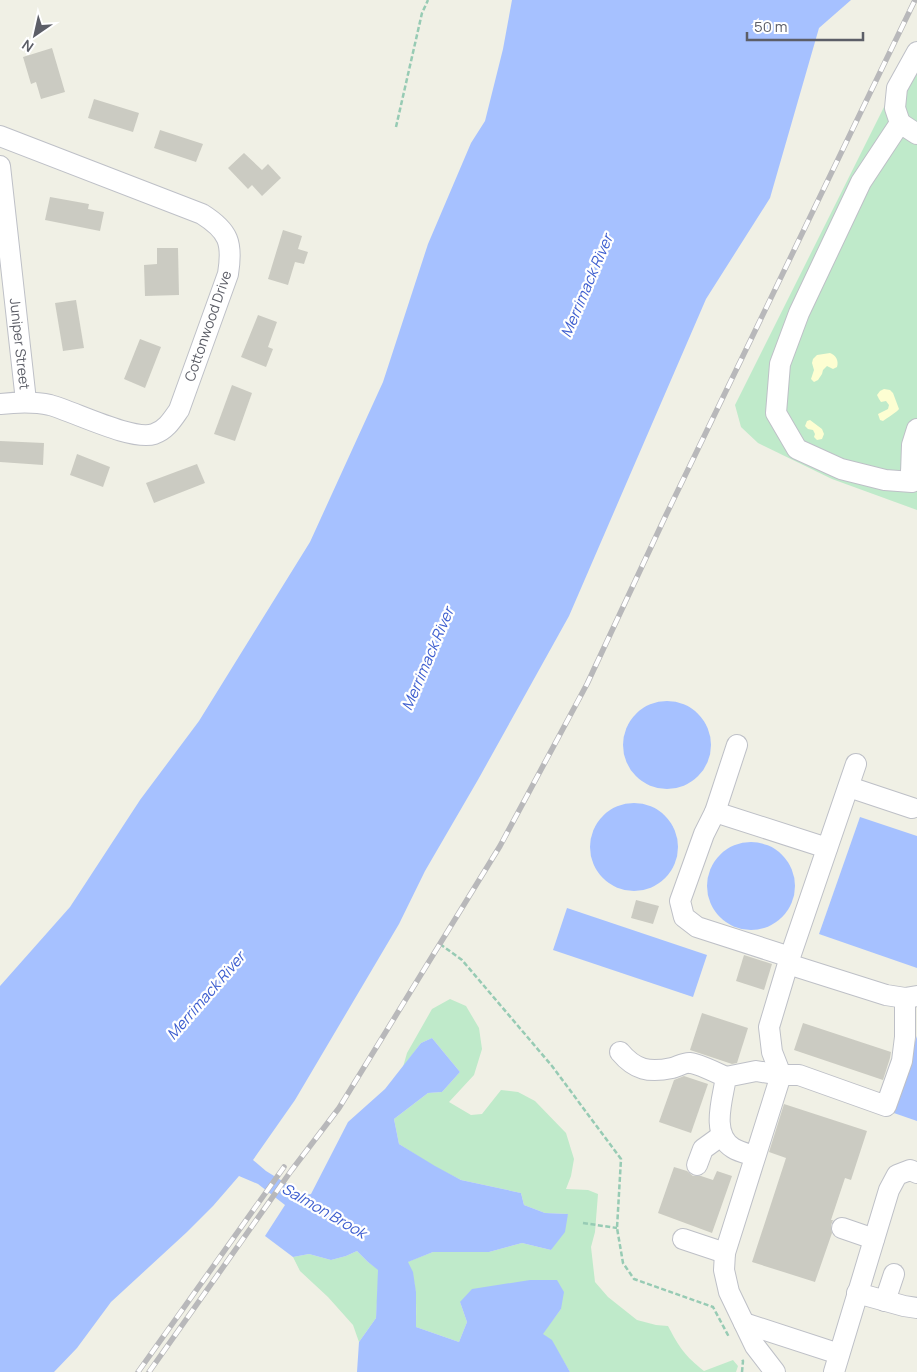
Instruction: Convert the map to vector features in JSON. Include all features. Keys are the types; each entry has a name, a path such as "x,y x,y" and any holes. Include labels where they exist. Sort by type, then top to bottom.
{"street":[{"path":"917,52 897,88 895,108 900,123 917,134"},
{"path":"900,123 861,182 799,313 780,364 776,413 796,449 841,469 885,480 912,482 914,474 912,445 917,430"},
{"name":"Cottonwood Drive","path":"0,136 202,214 217,224 227,238 231,256 228,274 179,410 169,425 154,434 136,434 119,430 50,405 26,401 0,404"},
{"name":"Juniper Street","path":"0,166 26,401"},
{"path":"620,1052 628,1061 640,1068 652,1070 690,1063 726,1077 756,1072 799,1075 886,1106 902,1062 911,997 886,995 697,928 684,917 680,901 704,834 715,812 737,745"},
{"path":"776,1372 755,1346 728,1292 724,1270 725,1253 781,1075 772,1052 770,1027 789,960 856,764"},
{"path":"848,787 912,808"},
{"path":"715,812 828,848"},
{"path":"726,1077 719,1117 721,1136 732,1148 755,1156"},
{"path":"698,1165 703,1149 721,1136"},
{"path":"744,1323 837,1363 890,1190 897,1175 910,1170 917,1172"},
{"path":"842,1228 874,1239"},
{"path":"683,1239 725,1253"},
{"path":"885,1301 894,1274"},
{"path":"857,1293 917,1308"}],"path":[{"path":"396,127 422,13 428,0"},
{"path":"440,944 462,960 552,1066 621,1158 617,1228 622,1263 634,1279 713,1308 730,1338"},
{"path":"584,1223 617,1228"},
{"path":"739,1353 743,1360 742,1372"}],"shaded area":[{"path":"917,41 917,510 832,479 758,443 741,427 735,405"},
{"path":"450,999 466,1006 479,1028 482,1049 474,1075 449,1102 471,1115 482,1114 501,1090 518,1092 535,1101 566,1133 574,1159 566,1189 588,1190 598,1194 595,1232 591,1247 595,1282 608,1297 637,1320 668,1326 683,1351 704,1371 733,1360 738,1366 736,1372 570,1372 561,1357 542,1334 561,1309 460,1302 467,1322 459,1342 416,1327 415,1286 407,1262 433,1252 489,1252 522,1243 551,1250 568,1214 545,1213 524,1205 521,1193 461,1180 435,1167 399,1144 394,1119 428,1093 442,1092 460,1072 432,1038 421,1043 403,1067 407,1053 432,1009"},
{"path":"357,1251 379,1270 376,1318 359,1342 353,1325 328,1297 300,1271 293,1257 309,1254 331,1260"}],"sand":[{"path":"830,353 836,358 837,367 833,369 827,366 818,380 814,382 811,379 814,370 813,359 817,355"},
{"path":"884,389 890,390 893,393 899,409 883,421 880,420 878,414 888,409 889,405 886,401 881,402 877,395"},
{"path":"810,420 822,429 824,434 822,439 817,440 814,437 813,430 805,426 807,421"}],"water":[{"path":"512,0 851,0 819,28 770,198 706,299 569,616 425,871 399,924 295,1100 253,1160 266,1171 305,1195 311,1194 348,1122 385,1089 421,1043 432,1038 460,1072 442,1092 428,1093 394,1119 399,1144 461,1180 521,1193 524,1205 545,1213 568,1214 565,1232 551,1250 522,1243 489,1252 433,1252 408,1262 413,1272 416,1292 416,1327 459,1342 467,1322 460,1302 472,1289 530,1280 557,1280 564,1292 561,1309 543,1334 552,1340 570,1372 357,1372 359,1342 376,1318 378,1270 357,1251 331,1260 309,1254 293,1257 265,1236 285,1205 258,1184 239,1176 187,1232 111,1302 77,1348 54,1372 0,1372 0,986 70,907 140,800 199,721 310,542 383,382 428,244 471,143 485,121 503,49"},
{"path":"667,701 684,704 698,714 708,728 711,745 708,762 698,776 684,786 667,789 650,786 636,776 626,762 623,745 626,728 636,714 650,704"},
{"path":"634,803 651,806 665,816 675,830 678,847 675,864 665,878 651,888 634,891 617,888 603,878 593,864 590,847 593,830 603,816 617,806"},
{"path":"860,817 917,836 917,968 819,934"},
{"path":"751,842 768,845 782,855 792,869 795,886 792,903 782,917 768,927 751,930 734,927 720,917 710,903 707,886 710,869 720,855 734,845"},
{"path":"567,908 707,955 693,997 553,950"},
{"path":"917,1036 917,1121 891,1112"}],"building":[{"path":"52,48 65,92 41,99 36,82 31,84 23,57"},
{"path":"94,99 139,113 133,132 88,118"},
{"path":"160,130 203,144 196,162 154,148"},
{"path":"244,153 262,170 268,164 281,178 262,196 252,185 248,189 228,168"},
{"path":"50,197 89,204 88,209 104,212 100,231 45,220"},
{"path":"283,230 302,236 298,249 308,252 304,264 295,262 288,285 268,279"},
{"path":"157,248 178,248 179,295 145,296 144,265 157,264"},
{"path":"76,300 84,348 63,351 55,303"},
{"path":"258,315 277,322 268,347 273,349 266,367 241,357"},
{"path":"140,339 161,347 145,388 124,379"},
{"path":"232,385 252,393 235,441 214,434"},
{"path":"0,441 44,443 43,465 0,462"},
{"path":"77,454 110,467 103,487 70,475"},
{"path":"197,464 205,483 154,503 146,483"},
{"path":"636,900 659,906 653,924 631,918"},
{"path":"744,955 772,964 764,990 736,981"},
{"path":"702,1013 748,1028 737,1063 732,1064 690,1050"},
{"path":"803,1023 891,1052 883,1080 794,1050"},
{"path":"684,1076 708,1084 691,1133 659,1122 674,1080"},
{"path":"784,1104 867,1131 851,1180 845,1178 831,1220 833,1220 831,1225 832,1233 815,1282 752,1262 786,1158 769,1152"},
{"path":"674,1167 687,1171 693,1176 701,1176 713,1180 717,1171 732,1176 712,1233 658,1213"}],"railway":[{"path":"149,1372 291,1171 339,1108 500,846 587,684 666,515 915,0"},
{"path":"138,1372 284,1167"}],"water label":[{"name":"Merrimack River","path":"587,286"},
{"name":"Merrimack River","path":"428,659"},
{"name":"Merrimack River","path":"206,996"},
{"name":"Salmon Brook","path":"324,1211"}]}
